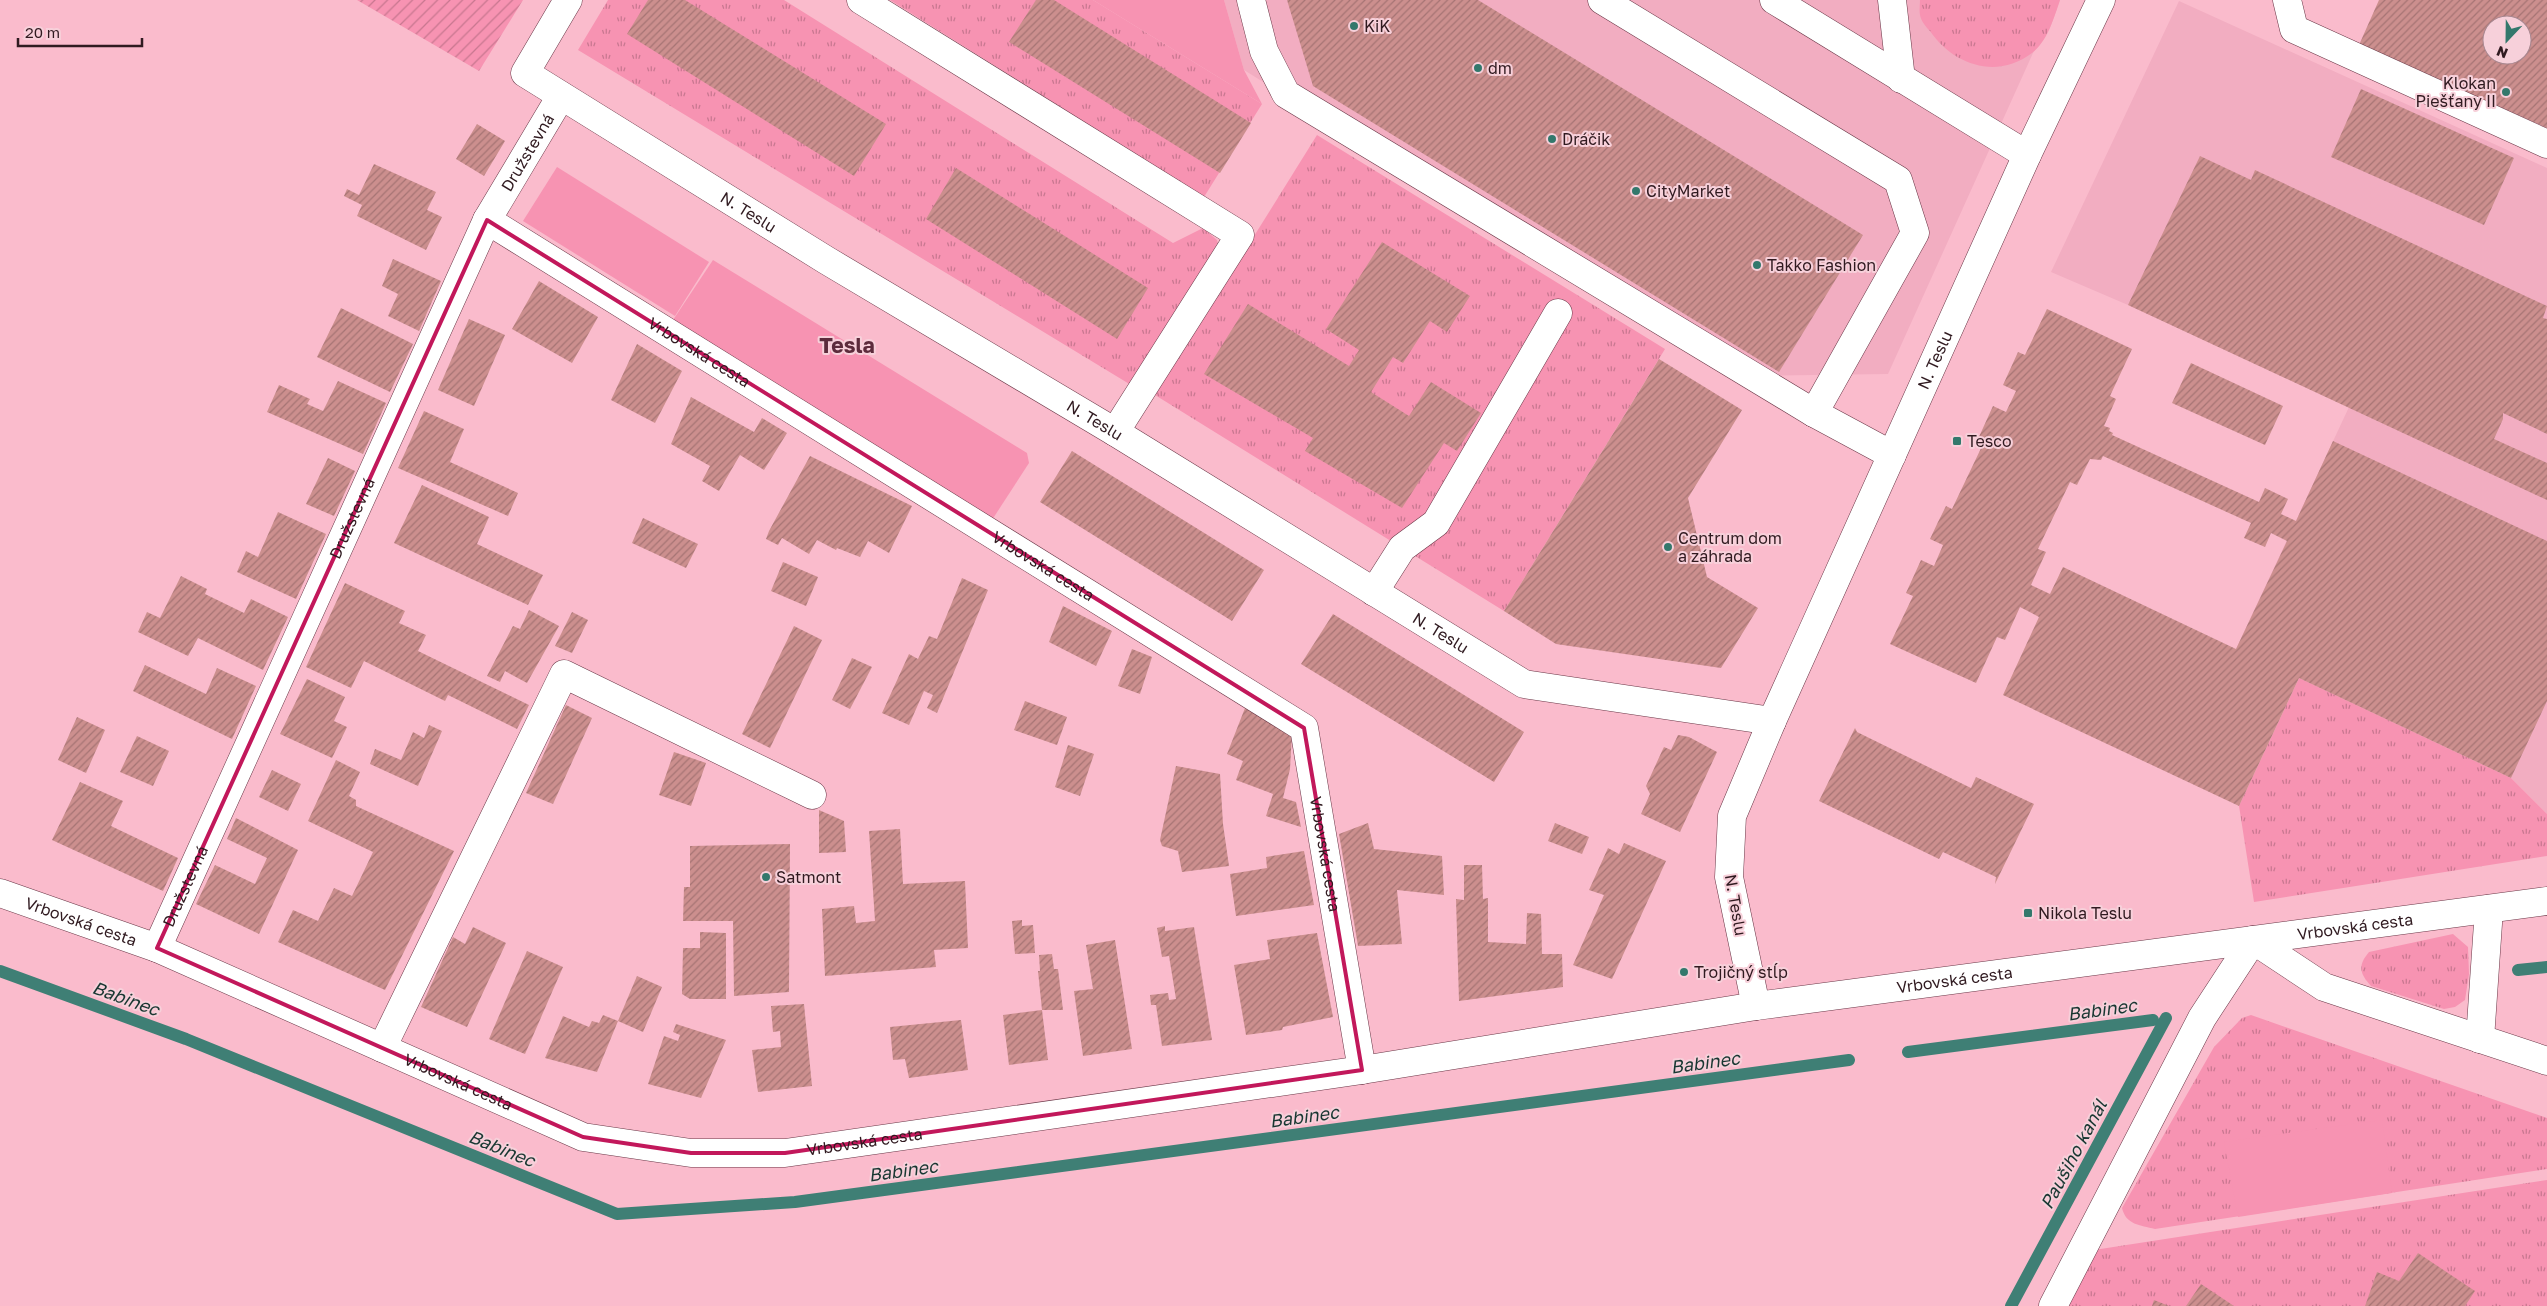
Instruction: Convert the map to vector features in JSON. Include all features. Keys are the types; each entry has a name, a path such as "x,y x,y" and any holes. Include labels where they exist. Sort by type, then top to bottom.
{"street":[{"name":"N. Teslu","path":"568,0 525,73 826,260 1115,432 1524,684 1772,721"},
{"path":"861,0 1240,235 1115,432"},
{"path":"1251,0 1264,51 1286,94 1814,413 1892,455"},
{"path":"1602,0 1898,180 1915,234 1814,413"},
{"path":"1774,0 2027,155"},
{"path":"1892,0 1902,79"},
{"name":"N. Teslu","path":"1756,1006 1729,877 1732,816 1772,721 2027,155 2101,0"},
{"path":"2287,0 2294,29 2547,144"},
{"name":"Družstevná","path":"157,948 487,220 562,96"},
{"name":"Vrbovská cesta","path":"487,220 1304,728 1362,1070"},
{"path":"1374,592 1402,548 1436,523 1558,313"},
{"name":"Vrbovská cesta","path":"382,1048 564,674 812,795"},
{"name":"Vrbovská cesta","path":"0,893 157,948 583,1137 692,1153 785,1153 1362,1070 1756,1006 2547,901"},
{"path":"2480,1038 2490,909"},
{"path":"2052,1306 2202,1018 2253,940 2324,987 2547,1061"}],"highlighted area":[{"path":"487,220 1304,728 1362,1070 785,1153 691,1153 583,1137 157,948"}],"shaded area":[{"path":"1224,0 2060,0 2050,28 2033,53 1888,374 1737,376 1244,70"},
{"path":"2179,1 2547,168 2547,814 2511,778 2236,649 2349,407 2128,305 2051,272"}],"green space":[{"path":"357,0 523,0 479,71"},
{"path":"608,0 784,0 1173,243 1203,228 1217,240 1219,249 1131,385 578,50"},
{"path":"890,0 1093,0 1262,104 1204,197"},
{"path":"1093,0 1224,0 1244,70 1262,104"},
{"path":"1920,0 2060,0 2042,43 2032,53 2019,61 2005,66 1990,67 1976,65 1963,60 1951,53 1940,43 1921,19"},
{"path":"1317,135 1665,349 1504,611 1155,395"},
{"path":"557,167 709,262 675,316 523,221"},
{"path":"713,260 1027,453 1029,463 992,520 671,323"},
{"path":"2299,678 2511,778 2547,814 2547,856 2254,902 2239,806"},
{"path":"2453,934 2468,947 2469,974 2465,1000 2455,1007 2444,1009 2371,986 2362,973 2363,961 2369,952"},
{"path":"2251,1015 2547,1118 2547,1169 2155,1229 2130,1221 2122,1208 2214,1047 2242,1018"},
{"path":"2382,1120 2392,1193 2238,1217 2224,1142"},
{"path":"2547,1180 2547,1306 2053,1306 2081,1252"}],"building":[{"path":"648,0 685,0 886,124 854,176 627,34"},
{"path":"1036,0 1054,0 1251,123 1220,173 1009,42"},
{"name":"CityMarket","path":"1287,0 1478,0 1863,235 1779,372 1313,86"},
{"name":"Klokan Piešťany II","path":"2379,0 2547,0 2547,128 2359,45"},
{"path":"2361,89 2514,158 2484,225 2331,157"},
{"path":"477,124 505,141 484,176 456,159"},
{"path":"2200,156 2251,180 2255,170 2547,306 2543,318 2547,319 2547,434 2503,413 2503,419 2494,439 2547,463 2547,500 2128,305"},
{"path":"374,164 436,192 427,210 442,217 426,250 357,216 362,205 344,196 347,189 359,195"},
{"path":"956,168 1148,288 1117,339 926,219"},
{"path":"1382,242 1470,296 1447,332 1430,321 1403,363 1393,357 1371,392 1409,416 1431,382 1481,413 1457,451 1444,443 1402,508 1305,451 1313,438 1204,374 1248,304 1349,366 1359,350 1326,329"},
{"path":"393,259 441,281 419,331 388,316 398,294 382,286"},
{"path":"539,281 598,317 572,363 512,329"},
{"path":"341,308 413,344 390,392 317,357"},
{"path":"2047,309 2132,349 2110,396 2116,399 2104,426 2110,428 2109,431 2113,433 2112,435 2259,502 2265,488 2288,499 2281,514 2296,521 2333,441 2547,541 2547,701 2511,778 2299,678 2239,806 2003,695 2039,617 2020,607 2005,640 1997,637 1976,683 1890,644 1913,596 1906,593 1921,560 1934,566 1943,545 1930,539 1946,506 1952,509 1984,442 1978,439 1993,406 2006,412 2016,391 2003,385 2018,352 2025,355","holes":["2103,456 2251,523 2244,538 2265,547 2271,533 2287,541 2236,649 2063,567 2050,594 2031,585 2046,552 2038,549 2070,482 2077,485 2090,459 2101,460"]},
{"path":"469,319 505,335 474,406 438,390"},
{"path":"637,344 682,371 655,423 611,400"},
{"path":"1659,359 1742,410 1688,498 1707,577 1758,608 1721,668 1556,644 1504,611"},
{"path":"2191,363 2283,406 2265,445 2172,403"},
{"path":"338,381 386,403 363,454 267,412 279,385 310,399 307,404 323,411"},
{"path":"691,397 754,432 762,418 787,433 764,470 740,455 719,491 702,481 710,466 671,444"},
{"path":"424,411 464,429 450,462 518,493 508,516 398,468"},
{"path":"1072,451 1264,570 1232,621 1040,502"},
{"path":"810,456 912,506 889,553 868,541 860,557 837,548 836,550 817,540 809,554 782,538 778,545 766,539"},
{"path":"328,458 355,471 334,516 306,504"},
{"path":"422,485 489,517 477,544 543,575 528,605 394,543"},
{"path":"278,512 326,534 296,599 237,572 246,551 258,557"},
{"path":"643,518 698,544 686,568 632,543"},
{"path":"783,562 818,577 806,606 771,591"},
{"path":"181,576 207,589 205,594 244,613 251,599 288,617 263,670 198,638 188,656 138,632 147,612 160,618"},
{"path":"962,578 988,590 937,713 927,708 933,695 924,691 909,725 882,713 909,654 918,659 929,636 937,639"},
{"path":"345,583 405,611 399,623 426,635 418,651 529,705 517,729 448,695 445,701 364,661 351,688 306,667"},
{"path":"1063,606 1112,631 1096,666 1049,642"},
{"path":"529,610 559,626 527,683 505,671 500,682 487,676 513,626 520,629"},
{"path":"572,612 588,620 572,653 555,646"},
{"path":"1333,614 1524,732 1494,782 1301,664"},
{"path":"794,626 822,640 770,748 742,734"},
{"path":"1132,649 1152,657 1140,694 1118,686"},
{"path":"852,658 872,667 850,709 832,700"},
{"path":"145,665 206,694 217,668 256,686 232,739 133,691"},
{"path":"307,679 345,697 334,721 347,727 332,758 280,734"},
{"path":"1025,701 1067,717 1057,745 1014,730"},
{"path":"566,705 592,718 553,804 526,793"},
{"path":"1245,708 1292,733 1290,769 1283,798 1296,802 1301,827 1266,816 1273,794 1236,780 1243,761 1227,754"},
{"path":"77,717 105,730 86,773 58,760"},
{"path":"429,725 442,731 418,786 370,764 375,749 401,760 413,732 424,738"},
{"path":"1855,728 1857,732 1971,788 1976,777 2034,804 1995,884 1996,877 1943,852 1939,859 1819,801"},
{"path":"1678,735 1689,737 1717,752 1680,832 1641,814 1650,794 1646,786 1662,751 1664,747 1671,750"},
{"path":"137,736 169,751 153,786 120,772"},
{"path":"1068,745 1094,754 1080,796 1055,787"},
{"path":"674,752 706,763 691,806 659,795"},
{"path":"336,760 360,772 349,796 356,800 356,806 454,851 385,990 278,942 293,910 318,921 334,888 352,896 373,852 308,821"},
{"path":"1176,766 1220,774 1223,824 1229,866 1182,872 1178,851 1162,846 1160,840"},
{"path":"272,770 301,784 288,811 259,797"},
{"path":"80,782 123,801 111,826 178,858 163,891 52,840"},
{"path":"819,810 844,821 846,852 819,853"},
{"path":"236,818 298,850 259,934 196,904 215,865 255,884 267,858 227,839"},
{"path":"1368,823 1374,849 1442,856 1444,895 1397,890 1402,944 1358,946 1339,834"},
{"path":"1555,823 1589,837 1582,854 1548,841"},
{"path":"900,829 903,884 965,881 968,948 934,950 936,967 825,976 822,909 854,906 856,923 875,921 869,831"},
{"path":"1624,843 1666,861 1612,979 1573,965 1604,895 1589,890 1608,848 1619,854"},
{"path":"790,844 789,992 734,996 733,921 683,921 684,887 690,887 690,846"},
{"path":"1304,851 1314,905 1236,916 1230,874 1267,868 1266,857"},
{"path":"1464,865 1482,865 1483,899 1488,898 1488,942 1526,944 1527,913 1541,914 1542,954 1562,954 1563,987 1459,1001 1456,899 1464,900"},
{"path":"1022,920 1022,926 1033,925 1035,953 1015,954 1012,921"},
{"path":"1165,926 1165,931 1194,927 1212,1040 1162,1046 1156,1005 1151,1005 1150,995 1168,993 1169,1000 1176,999 1169,956 1162,957 1157,928"},
{"path":"473,927 506,943 467,1027 421,1007 453,937 465,944"},
{"path":"700,932 726,933 726,999 690,999 682,994 683,948 700,948"},
{"path":"1317,933 1333,1017 1283,1027 1282,1030 1246,1035 1234,965 1270,959 1267,940"},
{"path":"1115,940 1132,1049 1083,1056 1074,991 1093,989 1086,945"},
{"path":"527,951 563,967 525,1054 489,1039"},
{"path":"1052,954 1054,969 1058,969 1063,1010 1042,1010 1038,971 1040,971 1039,955"},
{"path":"637,976 662,987 643,1032 618,1021"},
{"path":"804,1004 812,1086 758,1092 752,1050 781,1047 780,1031 773,1032 771,1006"},
{"path":"1042,1010 1048,1060 1009,1065 1003,1015"},
{"path":"603,1015 618,1021 597,1072 545,1058 563,1016 589,1027 592,1021 599,1023"},
{"path":"961,1020 968,1070 909,1078 905,1059 893,1060 890,1027"},
{"path":"676,1024 726,1040 701,1098 648,1084 664,1036 678,1041 680,1035 673,1032"},
{"path":"2418,1253 2475,1291 2465,1306 2365,1306 2377,1272 2399,1281"},
{"path":"2201,1284 2234,1306 2186,1306"},
{"path":"2154,1300 2169,1306 2152,1306"}],"waterway":[{"name":"Babinec","path":"2518,970 2547,967"},
{"name":"Babinec","path":"0,971 186,1039 617,1214 795,1202 1849,1060"},
{"name":"Paušiho kanál","path":"2011,1306 2166,1018"},
{"name":"Babinec","path":"1908,1052 2153,1020"}],"place":[{"name":"KiK","path":"1354,26"},
{"name":"dm","path":"1478,68"},
{"name":"Klokan Piešťany II","path":"2506,92"},
{"name":"Dráčik","path":"1552,139"},
{"name":"CityMarket","path":"1636,191"},
{"name":"Takko Fashion","path":"1757,265"},
{"name":"Tesco","path":"1957,441"},
{"name":"Centrum dom a záhrada","path":"1668,547"},
{"name":"Satmont","path":"766,877"},
{"name":"Nikola Teslu","path":"2028,913"},
{"name":"Trojičný stĺp","path":"1684,972"}],"district":[{"name":"Tesla","path":"847,345"}]}
